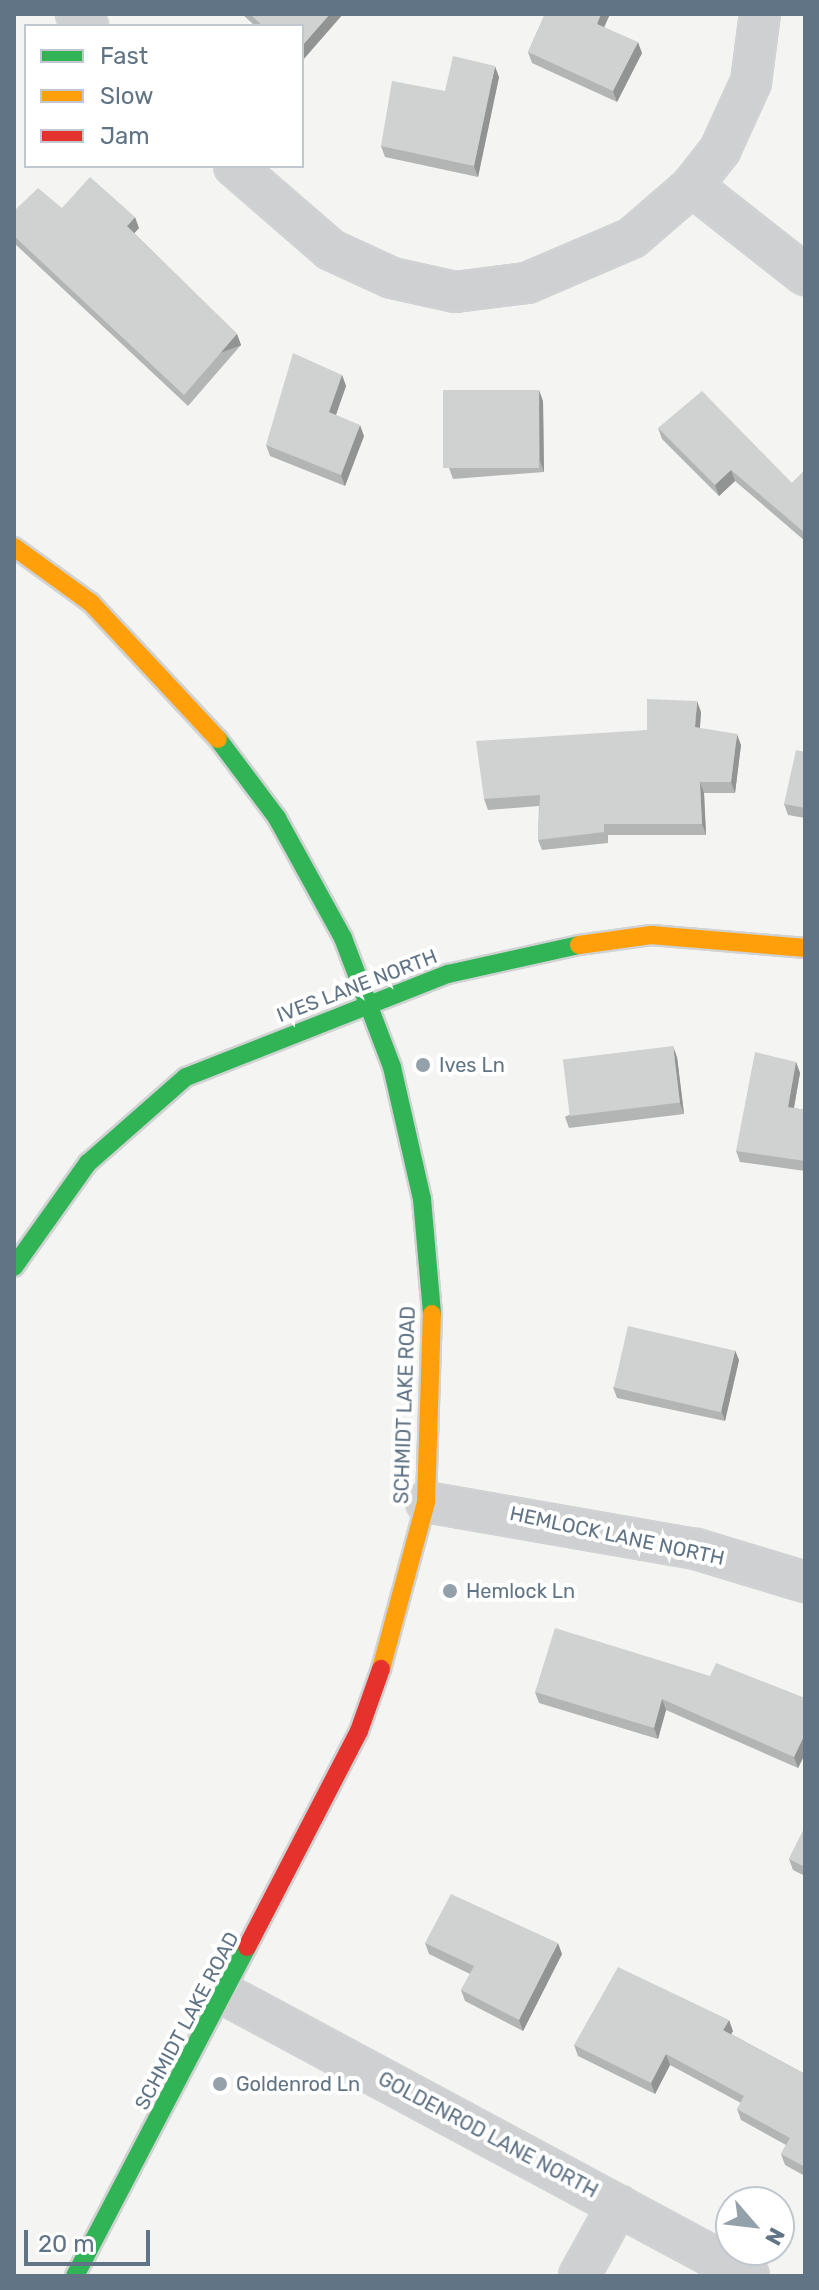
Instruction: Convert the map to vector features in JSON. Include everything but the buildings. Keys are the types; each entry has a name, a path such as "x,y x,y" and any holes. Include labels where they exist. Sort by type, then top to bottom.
{"street":[{"path":"236,168 331,250 392,278 455,292 527,283 582,265 632,238 692,186 720,150 751,82 760,14"},
{"path":"692,186 805,275"},
{"name":"SCHMIDT LAKE ROAD","path":"14,547 91,603 193,706 277,818 343,938 392,1067 422,1199 433,1328 426,1502 403,1608 359,1731 226,1995 75,2276"},
{"name":"IVES LANE NORTH","path":"14,1267 88,1163 186,1077 368,1009 448,974 546,949 651,935 805,948"},
{"name":"HEMLOCK LANE NORTH","path":"426,1502 696,1549 805,1582"},
{"name":"GOLDENROD LANE NORTH","path":"226,1995 749,2276"},
{"path":"579,2276 618,2205"}],"traffic: fast":[{"path":"218,739 277,818 343,938 392,1067 422,1199 432,1314"},
{"path":"14,1267 88,1163 186,1077 448,974 579,945"},
{"path":"75,2276 247,1947"}],"traffic: slow":[{"path":"14,547 91,603 218,739"},
{"path":"579,945 651,935 805,948"},
{"path":"381,1669 426,1502 432,1314"}],"traffic: jam":[{"path":"247,1947 359,1731 381,1669"}],"place":[{"name":"Ives Ln","path":"423,1065"},
{"name":"Hemlock Ln","path":"450,1591"},
{"name":"Goldenrod Ln","path":"220,2084"}]}
